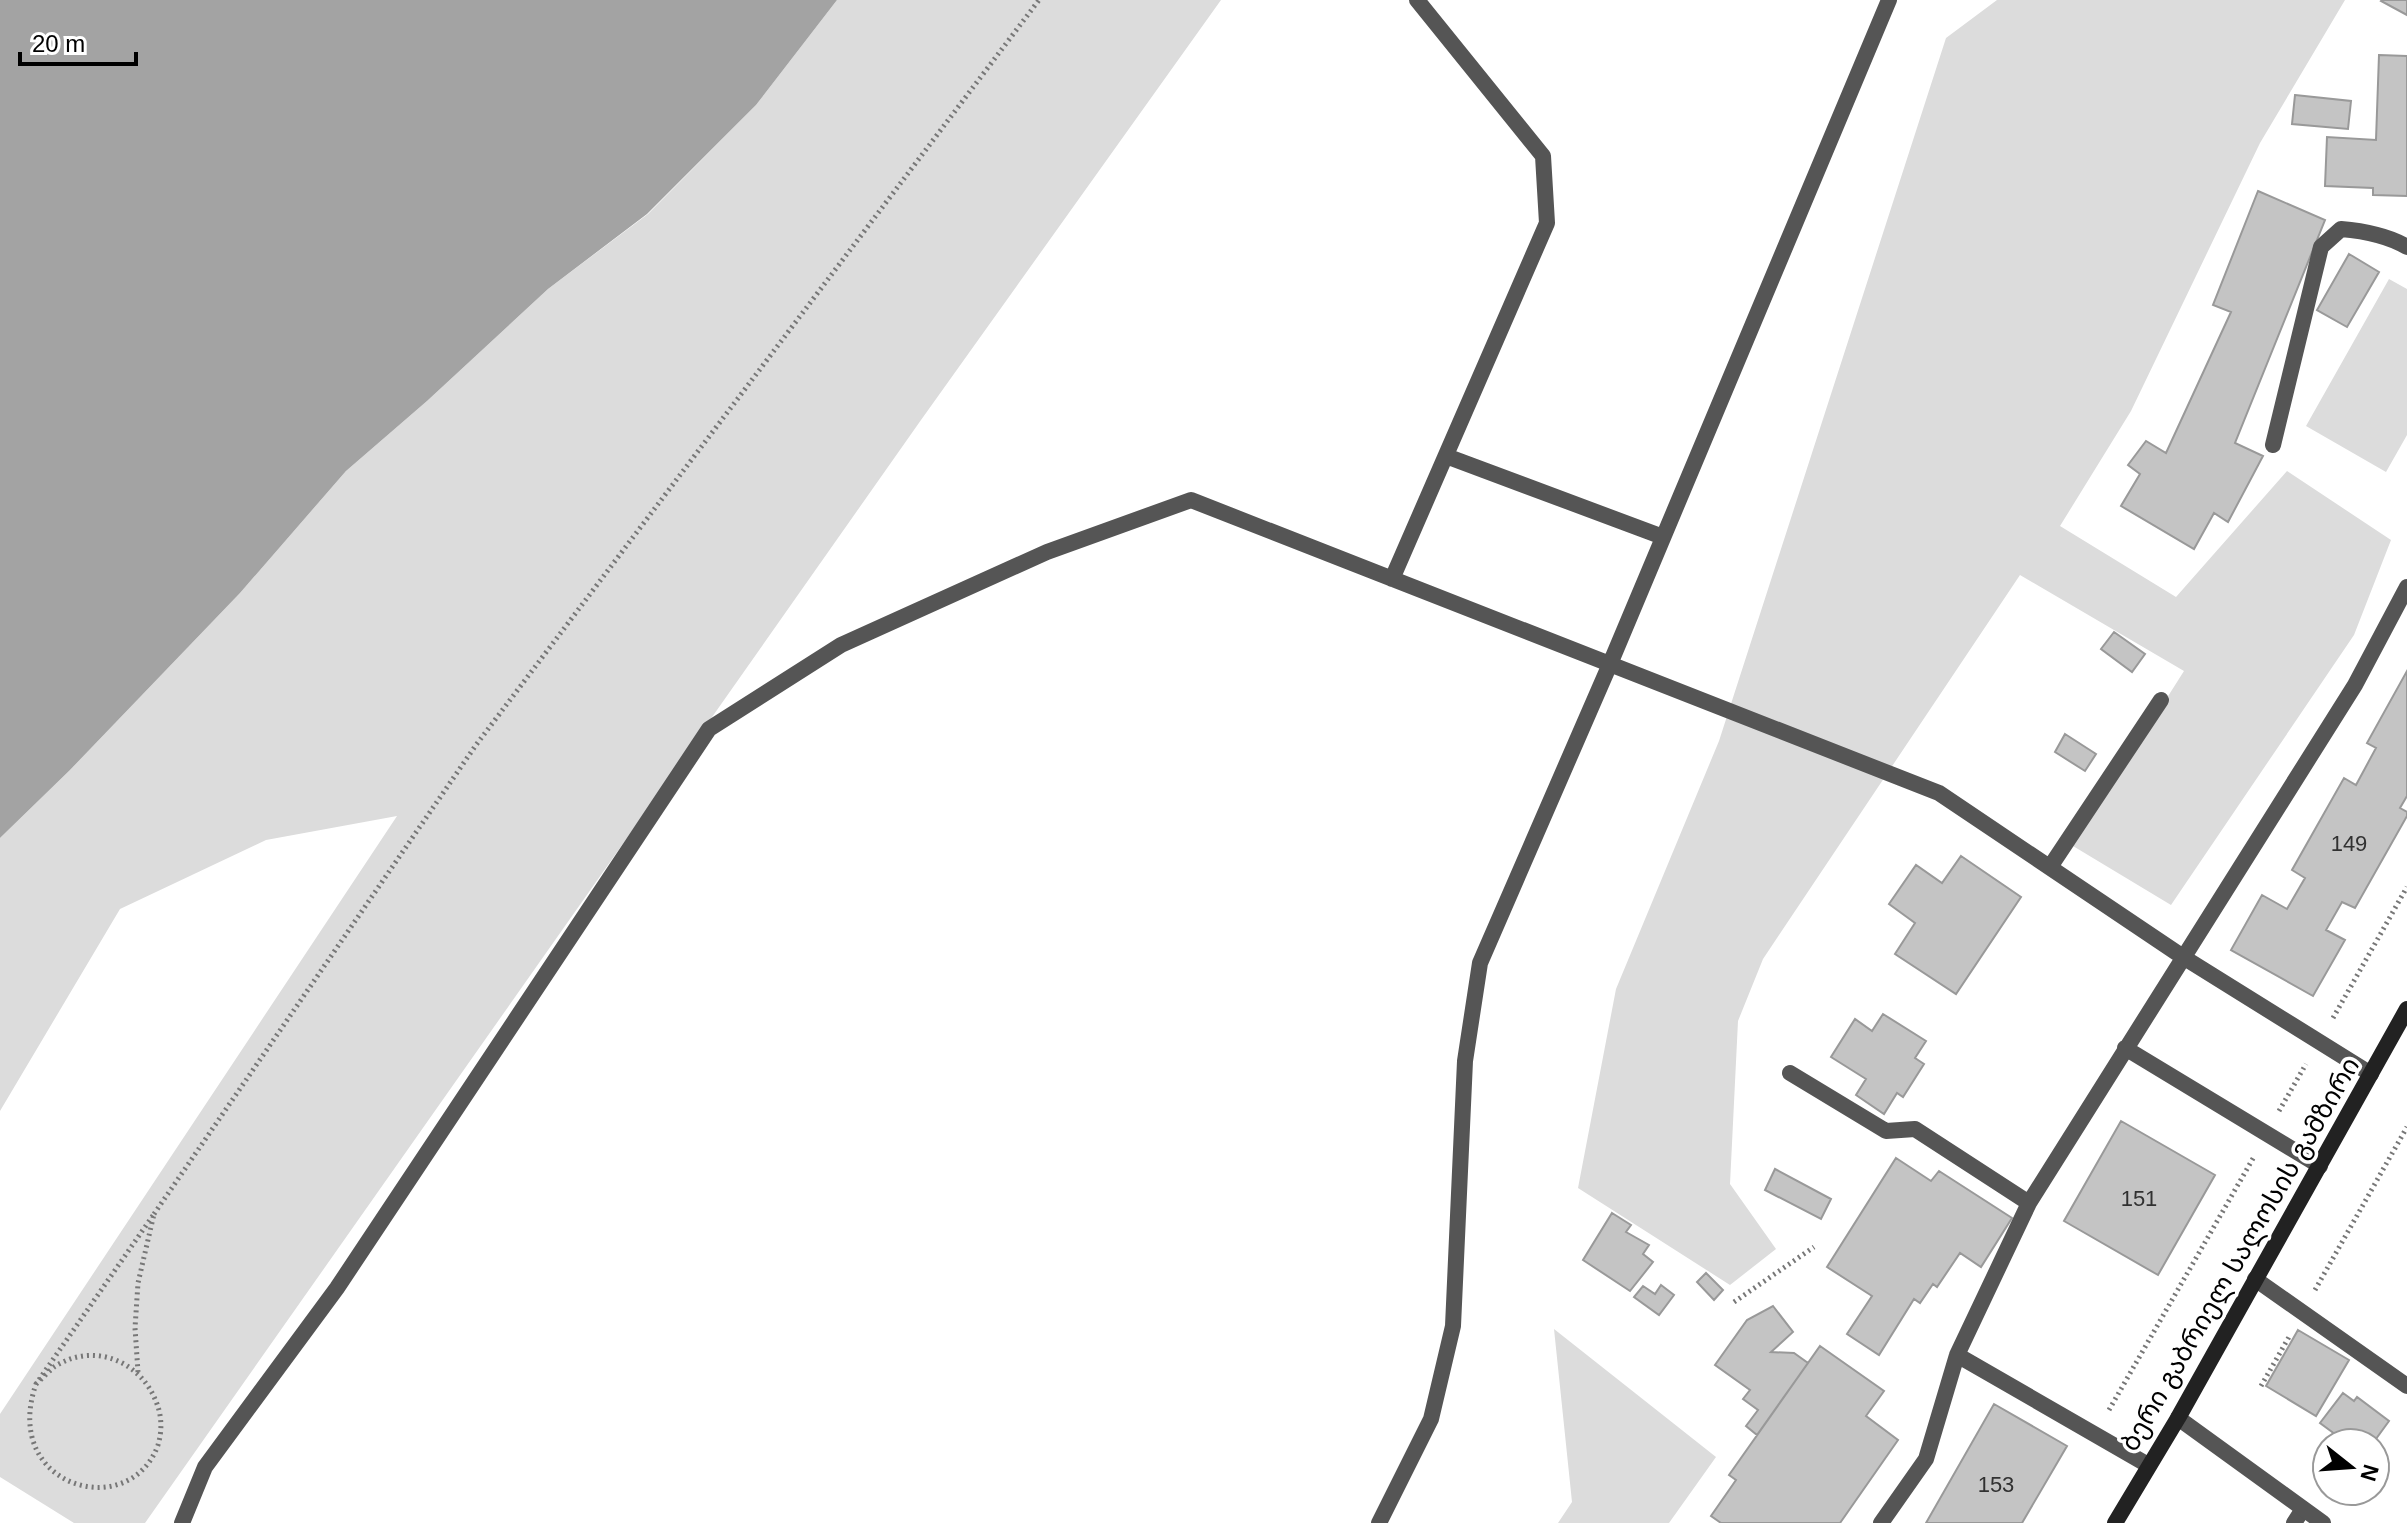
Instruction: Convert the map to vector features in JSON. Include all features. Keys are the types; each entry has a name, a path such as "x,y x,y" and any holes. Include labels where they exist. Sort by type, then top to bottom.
{"main road":[{"name":"ბერი გაბრიელ სალოსის გამზირი","path":"2115,1523 2178,1418 2407,1009"}],"street":[{"path":"1392,579 1547,223 1543,156 1417,0"},
{"path":"1379,1523 1431,1419 1453,1326 1465,1061 1480,963 1610,664 1889,0"},
{"path":"2273,445 2321,247 2341,229 2361,230 2395,240 2407,247"},
{"path":"1446,456 1663,537"},
{"path":"182,1523 205,1467 337,1288 709,729 841,645 1047,552 1191,500 1939,793 2183,957 2371,1074"},
{"path":"1881,1523 1926,1459 1957,1355 2029,1203 2355,685 2407,587"},
{"path":"2050,867 2161,700"},
{"path":"2125,1048 2320,1166"},
{"path":"1790,1073 1886,1131 1915,1129 2029,1203"},
{"path":"2255,1279 2407,1386"},
{"path":"1957,1355 2148,1465"},
{"path":"2178,1418 2299,1516 2323,1523"}],"path":[{"path":"34,1459 28,1449 23,1427 26,1404 36,1384 476,745 1039,0"},
{"path":"2095,1435 2407,887"},
{"path":"2261,1386 2407,1127"},
{"path":"138,1372 135,1328 138,1283 154,1214"},
{"path":"1734,1302 1814,1247"},
{"path":"36,1384 53,1368 74,1358 96,1355 119,1360 138,1372 152,1390 160,1411 161,1433 155,1455 141,1474 122,1487 100,1493 67,1488"},
{"path":"40,1469 48,1476"}],"shaded area":[{"path":"0,0 837,0 756,105 647,214 548,289 346,471 240,593 70,770 0,838"},
{"path":"837,0 1221,0 921,420 145,1523 74,1523 0,1477 0,1414 397,816 266,840 120,909 0,1111 0,838 70,770 240,593 346,471 548,289 648,214 756,105"},
{"path":"1997,0 2345,0 2260,143 2131,411 2060,526 2176,597 2287,471 2391,540 2354,635 2171,905 2073,846 2184,671 2020,575 1763,959 1738,1021 1730,1184 1776,1249 1730,1285 1578,1188 1616,989 1719,741 1946,38"},
{"path":"2389,279 2407,289 2407,435 2386,472 2306,426"},
{"path":"1554,1329 1716,1457 1669,1523 1558,1523 1572,1502"}],"building":[{"path":"2407,0 2407,15 2381,1"},
{"path":"2379,55 2407,56 2407,196 2373,195 2373,188 2325,186 2327,137 2376,140"},
{"path":"2295,95 2351,101 2348,129 2292,124"},
{"path":"2258,191 2325,220 2235,443 2263,456 2228,522 2214,513 2194,549 2121,506 2140,474 2128,465 2146,441 2166,453 2231,312 2213,305"},
{"path":"2349,254 2379,272 2347,327 2317,310"},
{"path":"2114,632 2145,654 2132,672 2101,649"},
{"path":"2407,671 2407,796 2400,808 2407,812 2407,816 2355,908 2342,902 2326,930 2345,940 2313,996 2231,950 2262,895 2287,909 2305,878 2292,870 2344,778 2356,785 2376,748 2367,743"},
{"path":"2065,734 2096,754 2085,771 2055,752"},
{"path":"1961,856 2021,897 1956,994 1895,954 1915,923 1889,904 1916,865 1942,883"},
{"path":"1883,1014 1926,1041 1915,1058 1924,1064 1903,1097 1897,1093 1884,1114 1856,1095 1866,1079 1831,1057 1855,1019 1872,1031"},
{"path":"2121,1121 2215,1175 2158,1275 2064,1221"},
{"path":"1896,1158 1931,1181 1939,1171 2012,1218 1981,1267 1960,1253 1937,1287 1933,1284 1920,1303 1914,1299 1879,1355 1847,1334 1872,1296 1827,1267"},
{"path":"1775,1169 1831,1199 1821,1219 1765,1190"},
{"path":"1612,1213 1631,1225 1626,1232 1649,1245 1643,1254 1653,1262 1630,1291 1583,1260"},
{"path":"1706,1273 1723,1290 1714,1300 1697,1282"},
{"path":"1661,1285 1674,1295 1659,1315 1634,1297 1643,1286 1655,1294"},
{"path":"1773,1306 1793,1332 1771,1352 1794,1353 1808,1363 1757,1435 1746,1426 1758,1410 1743,1399 1750,1390 1715,1365 1747,1320"},
{"path":"2298,1330 2349,1360 2316,1416 2266,1386"},
{"path":"1820,1346 1884,1391 1866,1416 1898,1440 1840,1523 1721,1523 1711,1516 1736,1480 1729,1475"},
{"path":"2343,1393 2354,1401 2357,1397 2389,1421 2385,1427 2325,1427 2320,1423"},
{"path":"1994,1404 2067,1446 2022,1523 1926,1523"}]}
